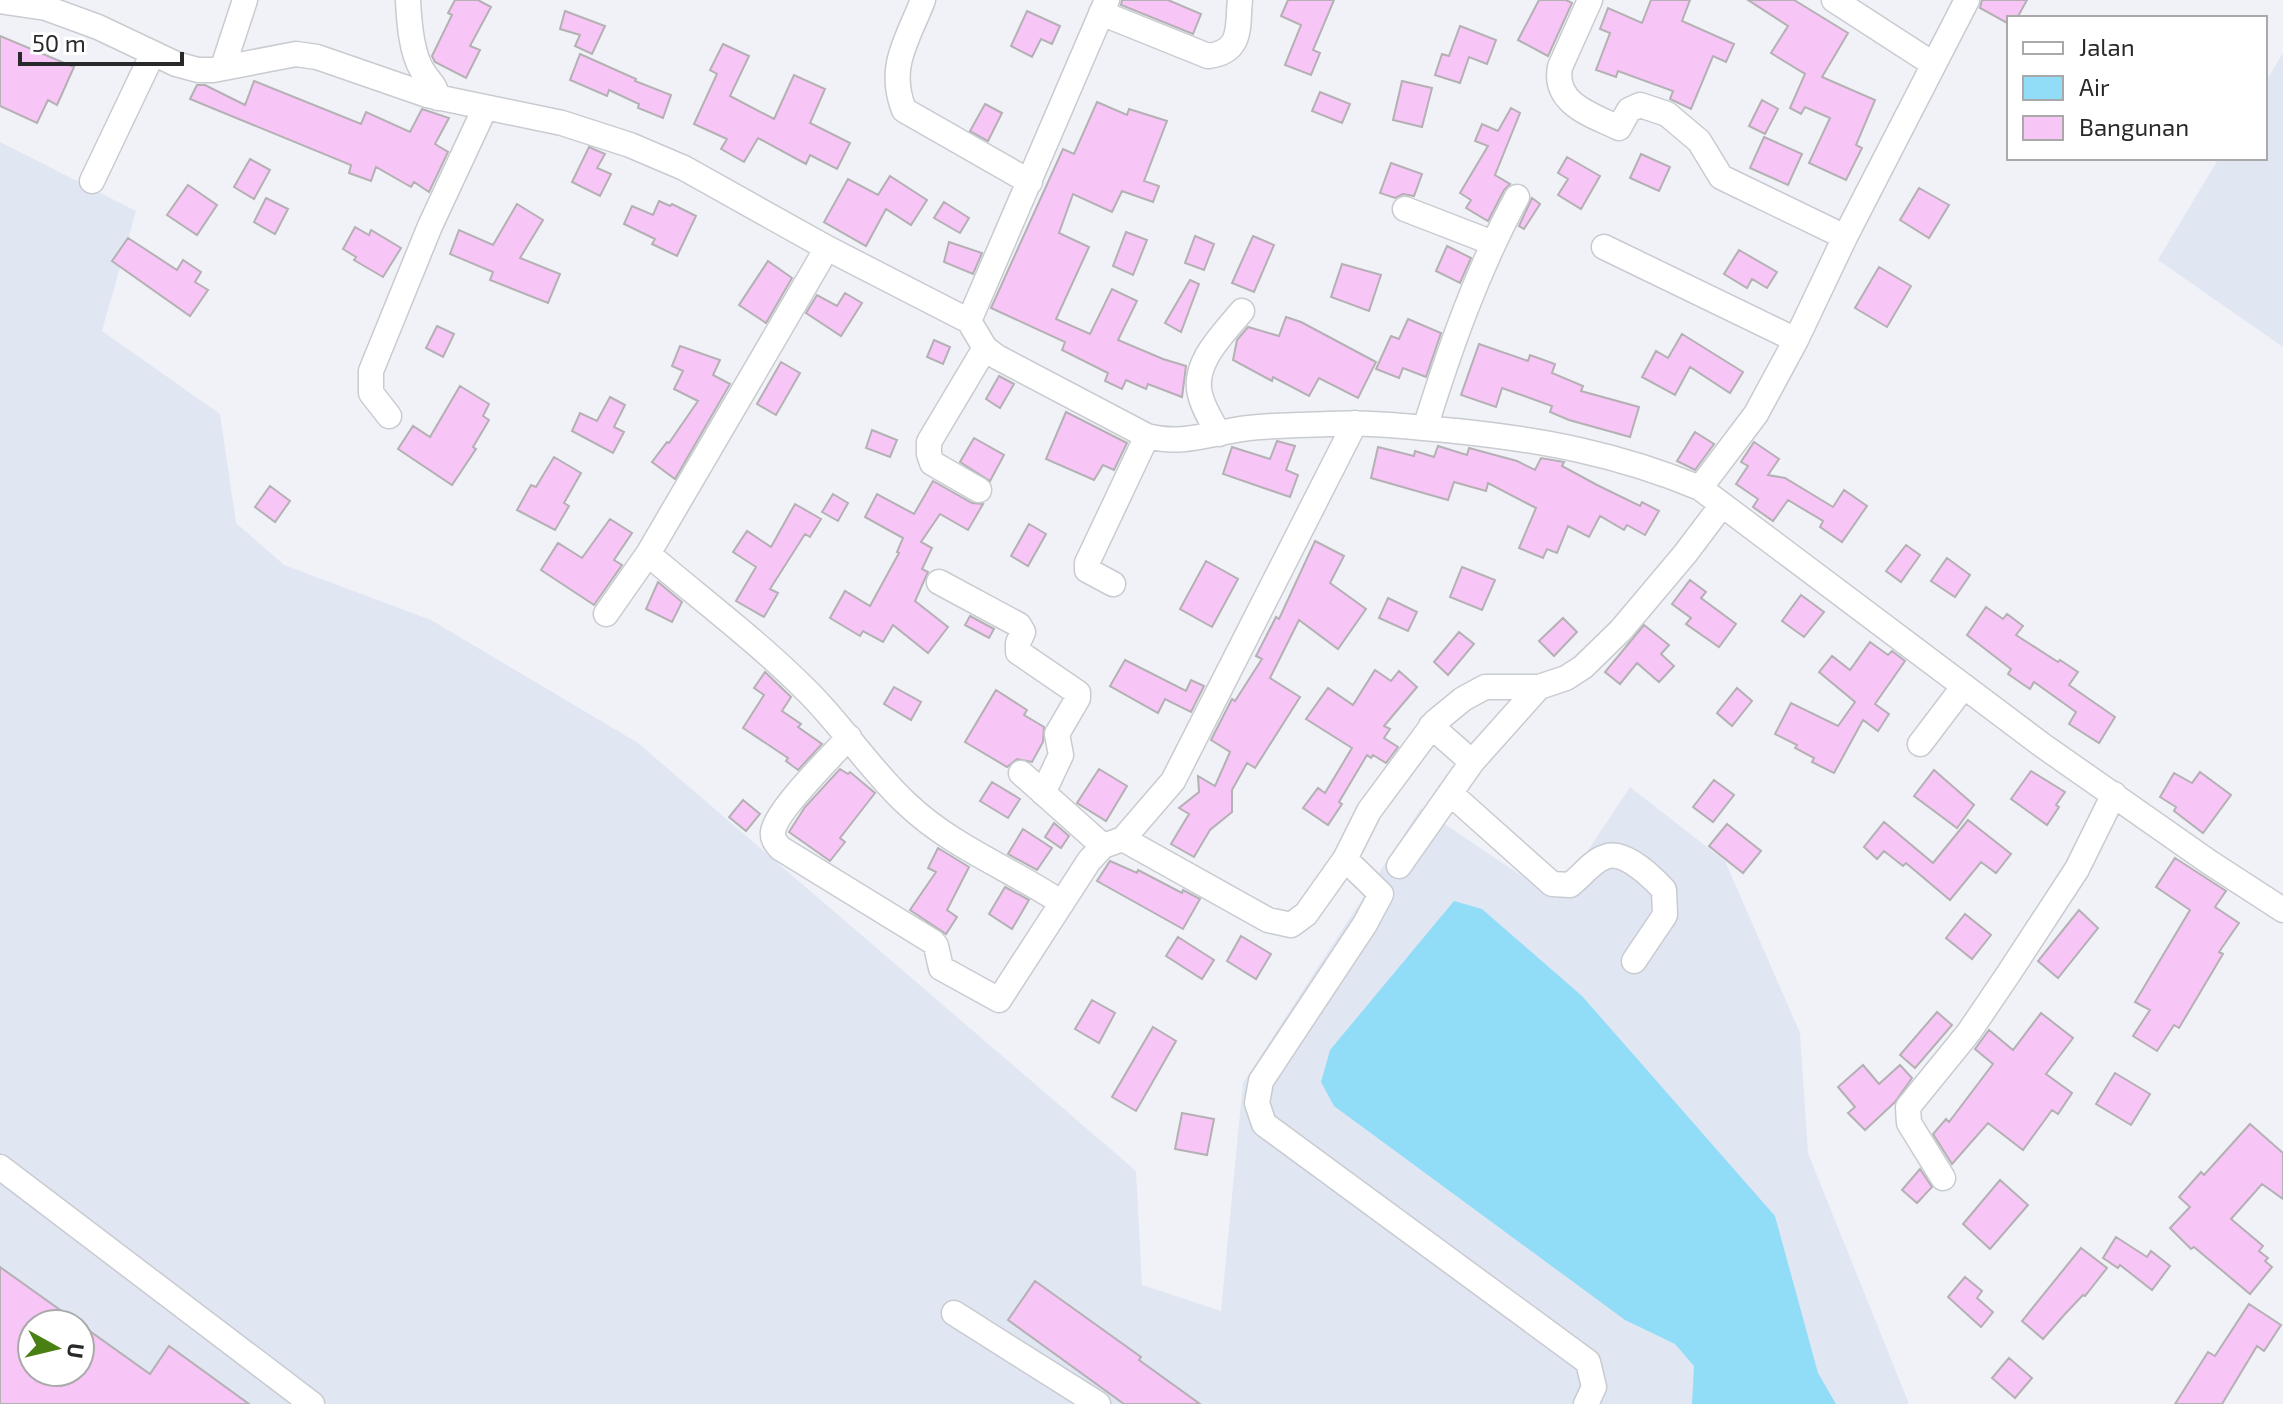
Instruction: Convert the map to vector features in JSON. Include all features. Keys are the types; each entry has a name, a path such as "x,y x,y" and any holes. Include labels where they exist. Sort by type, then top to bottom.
{"street":[{"path":"223,67 245,0"},
{"path":"408,0 417,58 438,98"},
{"path":"923,0 898,65 896,89 904,110 1030,182"},
{"path":"969,321 1104,7 1208,56 1219,55 1237,36 1241,24 1240,0"},
{"path":"1590,0 1560,67 1558,78 1568,101 1619,128 1629,110 1640,105 1667,114 1699,141 1721,177 1845,237"},
{"path":"1834,0 1933,64"},
{"path":"1700,488 1756,414 1967,0"},
{"path":"2,1 46,8 98,27 176,64 198,70 296,54 317,57 438,98 562,123 630,145 684,168 827,248 969,321 985,348 1007,363 1147,436 1162,440 1194,440 1248,428 1355,423 1425,428 1561,444 1648,468 1700,488 1964,686 2209,862 2280,901"},
{"path":"92,181 153,53"},
{"path":"389,416 371,393 371,371 430,226 485,108"},
{"path":"1425,428 1459,324 1493,243 1517,197"},
{"path":"1405,209 1493,243"},
{"path":"1604,247 1796,340"},
{"path":"606,614 648,554 827,248"},
{"path":"1219,434 1199,392 1201,368 1215,344 1242,311"},
{"path":"979,490 932,463 929,442 985,348"},
{"path":"849,737 777,820 773,829 774,841 780,848 933,942 941,968 999,1000 1079,875 1173,781 1355,423"},
{"path":"1113,584 1087,570 1087,563 1147,436"},
{"path":"1021,773 1043,793 1113,842 1268,920 1291,925 1306,914 1345,859 1369,811 1431,726 1463,699 1485,687 1539,687 1574,673 1621,630 1722,505"},
{"path":"648,554 770,655 808,692 907,804 950,839 1062,903"},
{"path":"939,582 1019,625 1023,632 1018,652 1078,693 1057,734 1061,755 1043,793"},
{"path":"1920,744 1964,686"},
{"path":"1399,866 1472,762 1539,687"},
{"path":"1431,726 1472,762"},
{"path":"1450,793 1552,884 1570,885 1603,857 1611,856 1630,862 1658,883 1664,890 1665,915 1634,961"},
{"path":"1943,1178 1909,1123 1908,1107 1969,1032 2018,960 2077,869 2114,794"},
{"path":"1345,859 1381,894 1365,924 1261,1081 1257,1103 1264,1124 1588,1362 1594,1387 1586,1404"},
{"path":"0,1167 312,1404"},
{"path":"954,1313 1098,1404"}],"shaded area":[{"path":"2283,53 2283,347 2158,260 2218,160 2267,160 2267,80"},
{"path":"0,142 136,211 102,331 220,414 236,523 284,565 431,620 638,743 1136,1171 1142,1285 1221,1311 1243,1083 1421,808 1556,899 1630,787 1725,861 1800,1033 1808,1153 1909,1404 0,1404"}],"water":[{"path":"1454,901 1482,909 1582,996 1775,1216 1818,1373 1836,1404 1692,1404 1694,1366 1675,1344 1625,1320 1334,1106 1321,1082 1330,1050"}],"building":[{"path":"455,0 478,0 491,7 470,46 480,50 466,78 435,62 432,56 452,15 448,13"},
{"path":"1122,0 1168,0 1201,14 1193,34 1121,5"},
{"path":"1288,0 1334,0 1313,50 1320,53 1311,75 1285,65 1301,25 1281,16"},
{"path":"1539,0 1566,0 1572,3 1548,56 1518,40"},
{"path":"1651,0 1690,0 1682,21 1734,44 1726,62 1713,56 1691,109 1670,99 1673,91 1618,71 1616,77 1596,70 1610,33 1600,29 1608,8 1642,23"},
{"path":"1748,0 1794,0 1848,33 1822,77 1875,100 1856,145 1862,148 1846,180 1809,163 1830,118 1805,107 1801,114 1790,108 1805,74 1771,53 1788,26"},
{"path":"1982,0 2027,0 2018,16 2007,16 2007,23 1980,8"},
{"path":"565,11 605,26 592,54 575,46 580,35 560,29"},
{"path":"1027,11 1060,26 1052,44 1041,39 1032,57 1011,46"},
{"path":"1460,26 1496,40 1487,64 1469,57 1460,83 1435,75 1442,54 1449,56"},
{"path":"0,36 74,67 57,105 48,100 37,123 0,106"},
{"path":"723,44 749,56 730,96 774,119 794,75 825,89 810,123 850,143 837,169 810,155 806,164 758,138 744,162 721,149 727,139 694,124 717,74 710,70"},
{"path":"580,54 671,95 663,118 638,108 639,104 609,90 607,96 570,80"},
{"path":"254,81 361,124 366,112 410,132 422,109 449,118 435,144 448,152 429,192 414,182 411,187 376,167 371,181 349,173 351,165 190,99 197,85 205,85 245,105"},
{"path":"1402,81 1432,88 1422,127 1393,120"},
{"path":"1320,92 1350,104 1342,123 1312,111"},
{"path":"1762,100 1778,109 1765,134 1749,126"},
{"path":"1097,102 1127,115 1129,109 1167,121 1144,181 1159,186 1153,202 1122,191 1112,212 1073,194 1059,233 1089,247 1056,319 1090,334 1112,289 1137,301 1118,340 1186,366 1182,397 1148,384 1146,389 1126,380 1122,389 1105,381 1108,373 1062,350 1065,342 991,308 1063,149 1074,154"},
{"path":"985,104 1002,113 988,141 970,131"},
{"path":"1511,108 1520,113 1495,175 1510,184 1488,221 1466,208 1471,200 1460,193 1488,146 1475,141 1482,124 1498,131"},
{"path":"1764,137 1802,154 1788,185 1750,168"},
{"path":"589,147 605,154 597,168 611,174 600,196 572,182"},
{"path":"1641,154 1670,167 1659,191 1630,178"},
{"path":"1567,157 1600,176 1581,209 1558,195 1568,179 1558,173"},
{"path":"250,159 270,170 254,199 234,187"},
{"path":"1391,163 1422,174 1414,196 1403,194 1395,198 1380,193"},
{"path":"890,176 927,200 911,225 886,209 866,246 824,222 848,179 878,195"},
{"path":"188,185 217,205 197,235 167,215"},
{"path":"1919,188 1949,205 1929,238 1900,220"},
{"path":"266,198 288,209 275,234 254,222"},
{"path":"1532,198 1540,204 1524,229 1519,226"},
{"path":"659,201 696,216 677,256 652,244 655,239 624,224 632,206 653,215"},
{"path":"944,202 969,218 960,233 934,218"},
{"path":"517,204 543,220 520,258 560,274 548,303 490,280 493,272 450,254 459,230 493,245"},
{"path":"355,227 369,235 371,230 401,248 383,277 354,260 356,257 343,249"},
{"path":"1126,232 1147,240 1133,275 1113,266"},
{"path":"1195,236 1214,244 1204,270 1185,263"},
{"path":"1253,236 1274,245 1254,292 1232,283"},
{"path":"128,238 177,270 183,260 201,272 195,282 208,290 190,316 112,261"},
{"path":"949,242 982,253 973,274 944,262"},
{"path":"1447,246 1471,258 1460,283 1436,271"},
{"path":"1739,250 1777,272 1767,288 1752,279 1747,288 1724,274"},
{"path":"768,261 792,278 766,323 739,305"},
{"path":"1342,264 1381,275 1369,311 1331,297"},
{"path":"1879,267 1911,286 1887,327 1855,308"},
{"path":"1190,280 1199,284 1181,332 1165,323"},
{"path":"845,293 862,303 841,336 806,313 817,295 837,306"},
{"path":"1286,317 1376,362 1358,398 1319,378 1309,396 1233,360 1237,340 1248,327 1279,336"},
{"path":"1408,319 1441,333 1426,377 1403,368 1399,378 1376,369 1391,336 1399,339"},
{"path":"437,326 454,334 443,357 426,348"},
{"path":"1682,334 1743,372 1730,393 1690,367 1675,395 1642,377 1656,351 1668,358"},
{"path":"934,340 950,347 943,364 927,357"},
{"path":"1479,344 1528,361 1530,355 1555,364 1552,373 1583,386 1581,391 1639,407 1630,437 1569,420 1550,412 1552,406 1502,388 1496,407 1461,395"},
{"path":"680,346 720,360 713,375 730,384 675,479 652,462 698,401 674,389 683,371 672,366"},
{"path":"781,362 800,373 776,415 757,404"},
{"path":"999,376 1014,384 1000,408 986,399"},
{"path":"460,386 489,404 483,416 489,420 473,447 476,449 452,485 398,449 413,426 430,437"},
{"path":"610,397 625,405 614,427 624,432 613,453 572,431 580,413 597,421"},
{"path":"1066,412 1127,443 1114,470 1103,465 1094,480 1046,459"},
{"path":"872,430 897,440 890,457 866,448"},
{"path":"1695,432 1714,444 1695,470 1677,461"},
{"path":"974,438 1004,455 990,481 960,462"},
{"path":"1277,441 1295,446 1286,470 1298,475 1290,497 1223,474 1232,447 1270,459"},
{"path":"1754,442 1779,459 1768,475 1785,478 1833,507 1844,490 1867,506 1842,542 1820,527 1823,521 1788,500 1773,521 1753,507 1758,499 1736,484 1748,466 1741,462"},
{"path":"1438,446 1467,455 1469,448 1517,461 1535,470 1541,458 1564,462 1562,466 1597,485 1640,506 1642,502 1659,511 1645,535 1627,525 1624,530 1600,516 1589,537 1568,526 1557,553 1547,549 1543,558 1519,548 1536,508 1488,483 1486,491 1454,482 1448,500 1371,478 1378,447 1414,456 1415,451 1434,457"},
{"path":"554,457 581,473 564,503 569,506 555,530 517,510 531,485 536,487"},
{"path":"933,481 972,503 983,504 968,530 940,514 921,542 932,548 922,569 928,572 915,601 948,627 928,653 893,625 883,642 863,631 860,636 830,618 845,591 870,606 899,553 903,538 865,517 877,494 914,514"},
{"path":"270,486 290,501 275,522 255,507"},
{"path":"833,494 848,503 838,521 822,512"},
{"path":"795,504 821,519 810,537 805,534 770,589 778,593 764,617 736,601 756,567 733,552 747,531 771,547"},
{"path":"610,519 632,533 614,560 622,565 594,605 541,570 558,543 582,558"},
{"path":"1029,524 1046,534 1028,566 1011,556"},
{"path":"1315,541 1344,556 1330,583 1366,609 1338,649 1299,620 1270,678 1300,697 1255,768 1247,763 1232,790 1232,812 1210,830 1194,857 1171,844 1189,814 1179,808 1199,792 1198,776 1215,786 1230,752 1211,740 1232,699 1235,701 1262,659 1256,656 1276,617 1279,619"},
{"path":"1906,545 1920,555 1901,582 1886,571"},
{"path":"1947,558 1970,575 1955,597 1931,581"},
{"path":"1206,561 1238,579 1212,627 1180,609"},
{"path":"1462,567 1495,580 1482,610 1450,597"},
{"path":"1690,580 1706,592 1701,598 1736,624 1719,647 1686,624 1691,618 1672,604"},
{"path":"658,582 682,602 672,622 646,609"},
{"path":"1801,595 1824,612 1804,637 1782,621"},
{"path":"1388,598 1417,612 1408,631 1379,618"},
{"path":"1986,607 2003,619 2007,614 2023,626 2016,635 2078,672 2069,685 2115,717 2099,743 2069,724 2076,712 2034,682 2030,689 2008,674 2011,669 1967,635"},
{"path":"970,616 994,629 989,638 965,625"},
{"path":"1563,618 1577,632 1554,656 1539,641"},
{"path":"1644,625 1669,645 1661,654 1674,666 1659,682 1637,663 1620,684 1605,672"},
{"path":"1459,632 1474,644 1448,675 1434,662"},
{"path":"1870,642 1888,655 1892,651 1905,661 1875,704 1889,714 1878,731 1863,720 1834,773 1812,762 1814,758 1795,748 1797,745 1775,734 1791,703 1838,726 1855,702 1819,672 1832,656 1850,670"},
{"path":"1125,660 1186,691 1191,680 1204,686 1191,712 1165,699 1158,713 1110,686"},
{"path":"1375,670 1391,681 1399,671 1417,687 1384,726 1390,729 1384,738 1398,747 1386,763 1367,755 1328,825 1303,808 1318,788 1325,793 1352,748 1306,719 1328,688 1353,705"},
{"path":"765,672 791,697 782,711 822,744 798,770 786,761 788,758 743,728 764,695 754,688"},
{"path":"894,687 921,702 911,720 884,704"},
{"path":"1737,688 1752,701 1732,726 1717,713"},
{"path":"996,690 1027,710 1024,715 1044,727 1043,742 1032,762 1017,759 1007,767 965,742"},
{"path":"840,769 848,774 850,772 875,793 840,838 845,842 830,861 789,832 805,807"},
{"path":"1099,769 1127,786 1106,821 1077,803"},
{"path":"1934,770 1974,805 1957,828 1914,796"},
{"path":"2031,771 2065,792 2047,825 2011,799"},
{"path":"2200,772 2231,795 2203,833 2174,811 2176,807 2160,797 2174,773 2192,783"},
{"path":"1714,780 1734,795 1713,822 1693,807"},
{"path":"992,782 1020,799 1008,818 980,801"},
{"path":"743,800 760,814 746,831 729,817"},
{"path":"1968,820 2011,854 1996,873 1981,862 1950,900 1906,863 1903,866 1884,851 1877,859 1864,847 1884,822 1933,863"},
{"path":"1054,823 1069,836 1061,848 1045,837"},
{"path":"1727,824 1761,851 1743,873 1709,846"},
{"path":"1023,829 1052,848 1037,870 1008,854"},
{"path":"938,848 969,867 947,910 957,917 946,934 910,910 936,872 928,868"},
{"path":"2175,858 2226,891 2215,907 2239,923 2219,952 2223,954 2179,1028 2174,1025 2157,1051 2133,1036 2150,1010 2135,1002 2190,910 2156,887"},
{"path":"1110,861 1137,873 1138,870 1200,899 1183,929 1097,881"},
{"path":"1005,887 1029,900 1012,929 989,914"},
{"path":"2079,910 2098,928 2058,978 2038,961"},
{"path":"1965,914 1991,935 1972,959 1946,938"},
{"path":"1241,936 1271,954 1256,979 1227,961"},
{"path":"1178,937 1214,960 1202,979 1166,956"},
{"path":"1092,1000 1115,1013 1099,1043 1075,1029"},
{"path":"1937,1012 1952,1025 1915,1068 1900,1055"},
{"path":"2041,1013 2073,1038 2046,1074 2072,1093 2058,1114 2052,1110 2023,1150 1988,1123 1952,1164 1933,1134 1946,1119 1949,1122 1993,1064 1975,1049 1989,1030 2013,1050"},
{"path":"1153,1027 1176,1041 1136,1111 1112,1097"},
{"path":"1863,1065 1879,1084 1900,1065 1912,1078 1895,1102 1865,1130 1848,1113 1855,1107 1838,1087"},
{"path":"2115,1073 2150,1094 2131,1125 2096,1104"},
{"path":"1182,1113 1214,1119 1207,1155 1175,1149"},
{"path":"2250,1124 2283,1153 2283,1199 2262,1184 2231,1219 2263,1246 2259,1251 2268,1258 2265,1261 2272,1267 2250,1294 2194,1247 2191,1249 2170,1228 2190,1207 2179,1197 2201,1172 2204,1175"},
{"path":"1920,1169 1932,1187 1917,1203 1902,1190"},
{"path":"2000,1180 2028,1205 1990,1249 1963,1224"},
{"path":"2116,1237 2147,1257 2151,1251 2170,1266 2152,1290 2120,1265 2118,1268 2103,1258"},
{"path":"2081,1248 2107,1268 2085,1296 2043,1339 2022,1321"},
{"path":"0,1267 58,1308 16,1308 16,1388 96,1388 96,1335 150,1374 169,1346 249,1404 0,1404"},
{"path":"1965,1277 1982,1291 1977,1298 1993,1312 1981,1327 1948,1297"},
{"path":"1035,1281 1141,1357 1139,1360 1200,1404 1124,1404 1008,1320"},
{"path":"2249,1304 2281,1325 2264,1351 2257,1346 2222,1404 2175,1404 2208,1352 2215,1356"},
{"path":"2009,1358 2032,1378 2015,1398 1992,1378"}]}
